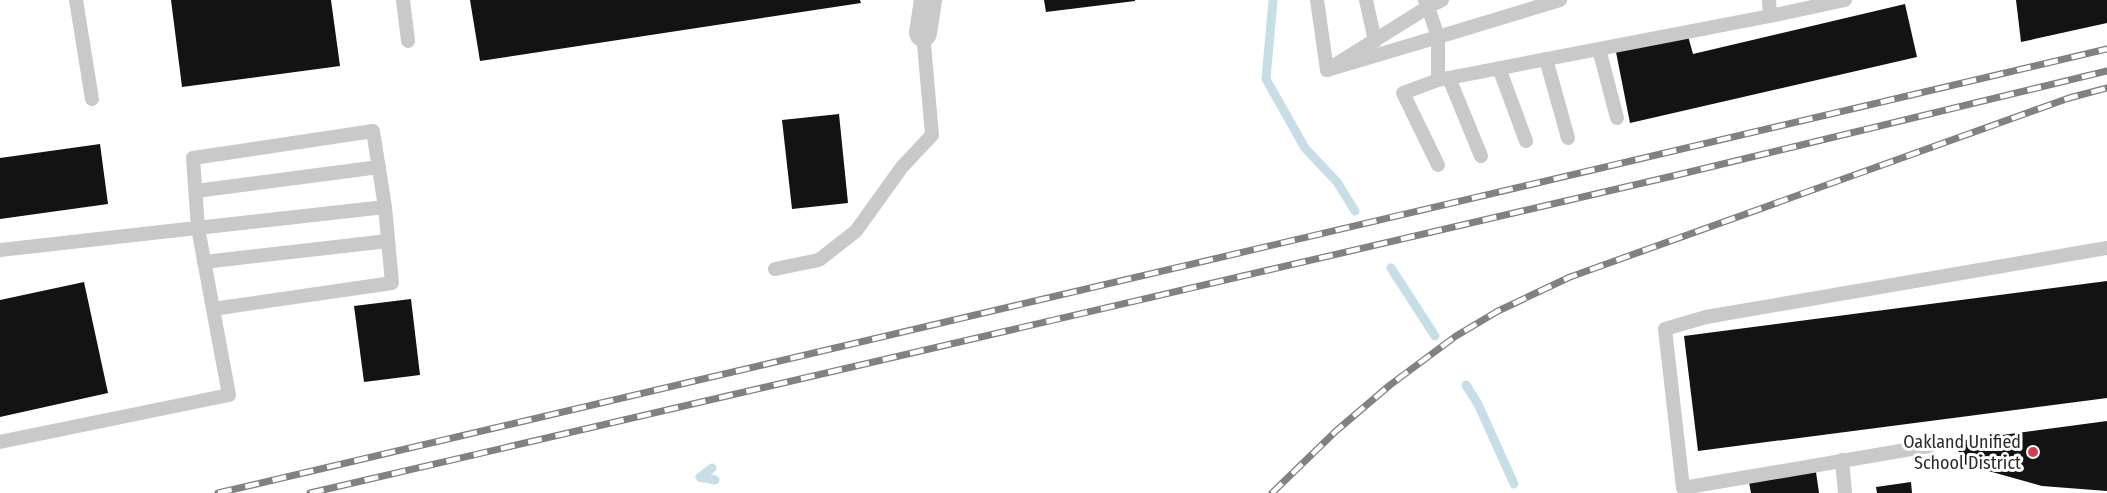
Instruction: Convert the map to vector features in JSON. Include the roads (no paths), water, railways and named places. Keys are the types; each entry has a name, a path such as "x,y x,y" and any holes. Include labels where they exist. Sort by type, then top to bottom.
{"street":[{"path":"923,33 928,0"}],"lane":[{"path":"76,0 92,99"},
{"path":"403,0 408,41"},
{"path":"1317,0 1327,70"},
{"path":"1366,0 1375,41"},
{"path":"1327,70 1375,41 1426,4 1442,0"},
{"path":"1327,70 1560,0"},
{"path":"1769,0 1770,16"},
{"path":"1438,165 1403,93 1443,79 1845,0"},
{"path":"1426,4 1438,37 1443,79 1481,156"},
{"path":"775,269 819,260 856,231 902,167 932,135 923,33"},
{"path":"1599,49 1617,118"},
{"path":"1546,59 1568,138"},
{"path":"1499,68 1526,141"},
{"path":"0,442 229,395 204,262 198,228 193,158 373,131 385,207 392,283 213,309"},
{"path":"196,191 379,166"},
{"path":"0,250 385,207"},
{"path":"204,262 388,241"},
{"path":"1929,446 1842,460 1713,488 1683,488 1665,329 1706,317 2107,248"},
{"path":"1842,460 1845,493"}],"waterway":[{"path":"1273,0 1266,79 1305,148 1337,182 1355,211"},
{"path":"1391,268 1435,336"},
{"path":"1466,385 1478,404 1514,484"},
{"path":"700,477 712,468"},
{"path":"700,477 715,480"}],"railway":[{"path":"218,493 2107,49"},
{"path":"310,493 1677,175 2107,71"},
{"path":"1272,493 1336,431 1390,385 1456,336 1498,311 1570,277 2069,98 2107,88"}],"place":[{"name":"Oakland Unified School District","path":"2033,452"}]}
